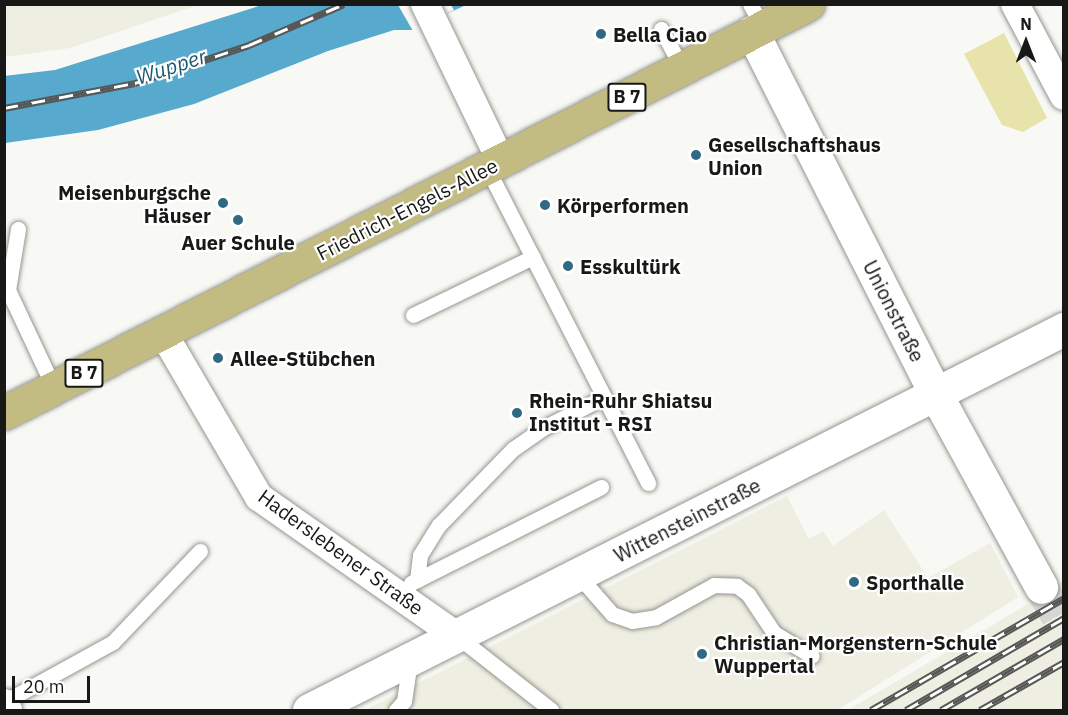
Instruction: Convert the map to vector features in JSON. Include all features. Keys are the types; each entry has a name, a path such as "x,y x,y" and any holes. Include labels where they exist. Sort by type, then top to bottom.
{"main road":[{"name":"Friedrich-Engels-Allee","path":"4,413 682,68 755,21 808,4"}],"street":[{"path":"1015,4 1064,96"},
{"path":"429,13 494,165"},
{"name":"Unionstraße","path":"755,21 935,393 1041,587"},
{"name":"Wittensteinstraße","path":"325,707 457,636 1064,329"},
{"name":"Haderslebener Straße","path":"163,333 259,497 406,586 457,636"},
{"path":"4,703 8,711"}],"lane":[{"path":"661,29 682,68"},
{"path":"494,165 533,257 648,483"},
{"path":"18,229 8,290 54,388"},
{"path":"413,315 533,257"},
{"path":"406,586 420,555 439,525 513,449 543,428 604,397"},
{"path":"406,586 601,487"},
{"path":"4,703 113,642 200,551"},
{"path":"578,575 612,614 632,621 656,617 714,585 736,586 748,594 774,633 812,656"},
{"path":"457,636 551,711"},
{"path":"396,711 404,701 410,661"}],"shaded area":[{"path":"4,5 198,5 70,48 5,57"},
{"path":"1004,33 1047,118 1023,132 1002,125 964,54"},
{"name":"Christian-Morgenstern-Schule Wuppertal","path":"787,496 809,539 823,531 833,546 884,510 928,578 990,543 1018,597 837,710 365,710"},
{"path":"1063,581 1063,710 848,710 1023,607"}],"water":[{"name":"Wupper","path":"262,5 466,5 412,30 394,30 328,51 194,104 98,130 5,143 4,76 55,70"}],"pier":[{"path":"398,5 451,5 454,10 413,31"}],"tunnel":[{"path":"1041,587 1064,627"}],"railway":[{"path":"4,108 135,83 249,45 344,4"},
{"path":"871,710 1064,598"},
{"path":"906,710 1064,618"},
{"path":"941,710 1064,639"},
{"path":"980,710 1064,662"}],"place":[{"name":"Bella Ciao","path":"601,34"},
{"name":"Gesellschaftshaus Union","path":"696,155"},
{"name":"Meisenburgsche Häuser","path":"223,203"},
{"name":"Körperformen","path":"545,205"},
{"name":"Auer Schule","path":"238,220"},
{"name":"Esskultürk","path":"568,266"},
{"name":"Allee-Stübchen","path":"218,358"},
{"name":"Rhein-Ruhr Shiatsu Institut - RSI","path":"517,413"},
{"name":"Sporthalle","path":"854,582"},
{"name":"Christian-Morgenstern-Schule Wuppertal","path":"702,654"}]}
